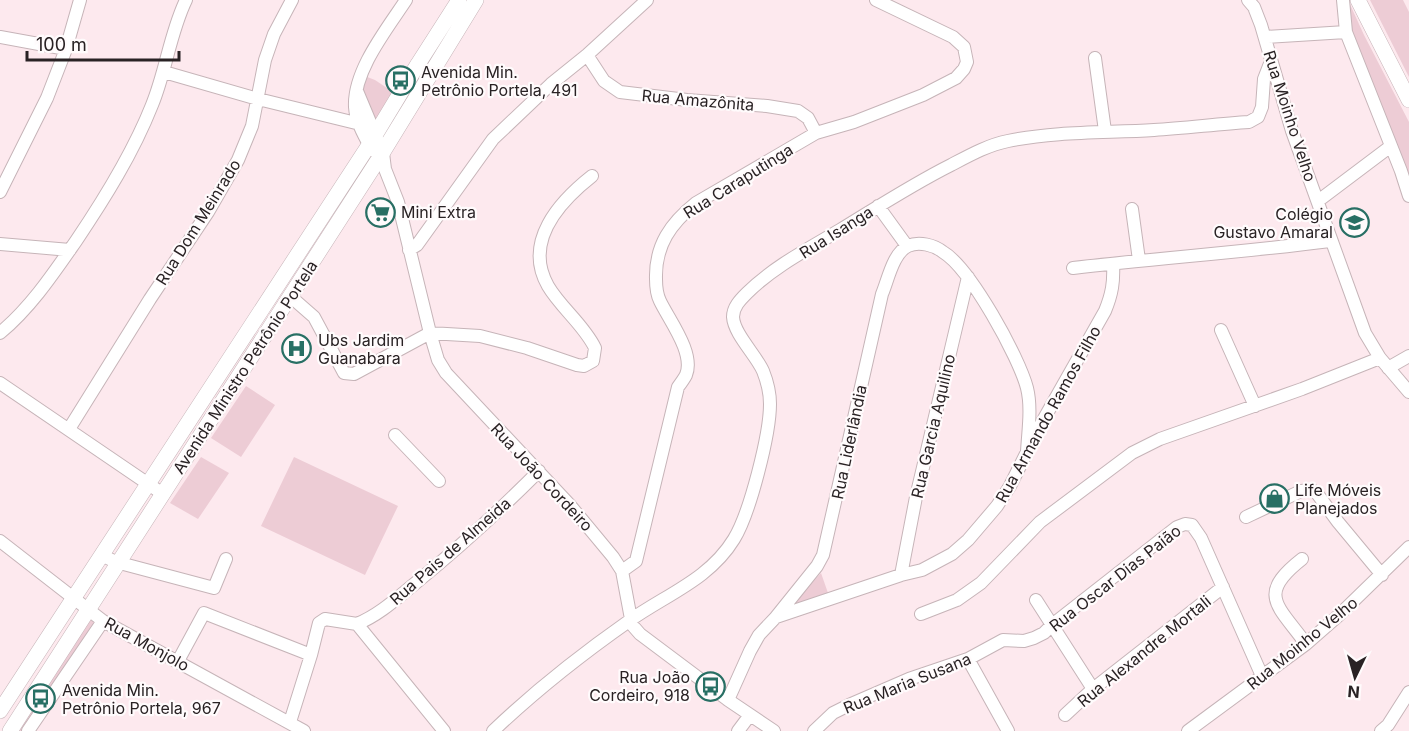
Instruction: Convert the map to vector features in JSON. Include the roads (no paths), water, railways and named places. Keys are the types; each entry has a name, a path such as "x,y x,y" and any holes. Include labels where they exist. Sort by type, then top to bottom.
{"main road":[{"name":"Avenida Ministro Petrônio Portela","path":"0,711 147,483 378,152 418,64 459,0"},
{"name":"Avenida Ministro Petrônio Portela","path":"10,731 290,296 378,152 476,0"},
{"path":"1358,0 1409,100"}],"street":[{"path":"0,192 47,98 66,49 80,0"},
{"path":"0,333 41,290 99,207 126,160 152,105 164,72 176,24 186,0"},
{"name":"Rua Dom Meinrado","path":"69,429 150,299 208,212 238,160 252,126 268,52 292,0"},
{"name":"Rua João Cordeiro","path":"378,152 360,124 355,108 357,91 369,58 406,0"},
{"path":"409,250 417,245 493,139 551,84 587,55 647,0"},
{"name":"Rua Caraputinga","path":"622,570 636,561 678,387 687,373 682,341 659,299 656,266 660,245 679,217 696,203 816,133 854,122 923,95 956,78 964,69 967,62 964,47 953,37 876,0"},
{"name":"Rua Moinho Velho","path":"1248,0 1254,7 1292,131 1318,201 1330,242 1365,333 1384,363 1409,392"},
{"path":"1343,0 1346,32 1409,196"},
{"path":"1264,37 1346,32"},
{"path":"0,37 66,49"},
{"name":"Rua Amazônita","path":"587,55 604,81 620,92 767,105 798,111 808,118 816,133"},
{"path":"1095,57 1105,131"},
{"name":"Rua Isanga","path":"497,730 536,694 631,619 661,602 713,565 729,548 737,535 752,496 770,405 769,390 762,370 734,322 733,315 739,302 768,275 878,206 983,148 1009,141 1105,131 1154,130 1249,122 1258,117 1262,107 1264,79 1271,62"},
{"path":"164,72 258,99 360,124"},
{"name":"Rua João Cordeiro","path":"357,91 398,202 438,360 450,380 539,471 613,557 622,570 631,619 640,634 728,700 774,731"},
{"path":"1318,201 1391,146"},
{"path":"290,296 314,317 344,373 349,375 430,333 480,336 584,366 593,361 595,348 592,341 548,286 541,269 539,253 543,236 552,216 574,190 592,176"},
{"path":"878,206 903,250 917,244 930,245 945,252 968,277 1011,347 1022,369 1028,391 1026,452"},
{"path":"1132,209 1139,260"},
{"path":"1073,268 1330,242"},
{"path":"0,244 70,250"},
{"name":"Rua Liderlândia","path":"776,617 817,566 823,555 882,294 903,250"},
{"name":"Rua Armando Ramos Filho","path":"776,617 922,570 952,554 968,540 997,506 1010,486 1026,452 1105,311 1112,295 1113,264"},
{"name":"Rua Garcia Aquilino","path":"901,575 916,497 968,277"},
{"path":"1221,330 1255,406"},
{"path":"921,614 957,600 981,582 1041,522 1132,453 1160,439 1409,356"},
{"path":"0,383 163,494"},
{"path":"395,435 439,481"},
{"name":"Rua Pais de Almeida","path":"357,624 383,610 452,553 539,471"},
{"path":"1246,517 1301,491 1316,492 1382,575"},
{"name":"Rua Oscar Dias Paião","path":"1003,640 1024,641 1044,633 1177,527 1185,524 1192,525 1201,538 1223,587"},
{"name":"Rua Monjolo","path":"0,541 104,621 304,731"},
{"name":"Rua Moinho Velho","path":"1188,731 1306,644 1382,575 1409,547"},
{"path":"101,555 119,563 214,588 226,559"},
{"path":"1302,559 1284,573 1276,585 1274,594 1277,603 1306,644"},
{"path":"1223,587 1262,676"},
{"name":"Rua Alexandre Mortali","path":"1065,715 1094,689 1223,587"},
{"path":"1036,600 1094,689"},
{"path":"178,661 204,613 311,655"},
{"path":"728,700 759,634 776,617"},
{"path":"290,722 319,623 325,619 357,624 444,731"},
{"path":"28,731 104,621"},
{"name":"Rua Maria Susana","path":"814,731 833,713 849,705 909,679 968,659 1003,640"},
{"path":"968,659 1008,731"},
{"path":"1382,731 1409,692"},
{"path":"738,731 750,715"}],"place":[{"name":"Avenida Min. Petrônio Portela, 491","path":"400,81"},
{"name":"Mini Extra","path":"380,212"},
{"name":"Colégio Gustavo Amaral","path":"1354,223"},
{"name":"Ubs Jardim Guanabara","path":"297,349"},
{"name":"Life Móveis Planejados","path":"1274,499"},
{"name":"Rua João Cordeiro, 918","path":"711,686"},
{"name":"Avenida Min. Petrônio Portela, 967","path":"41,699"}]}
